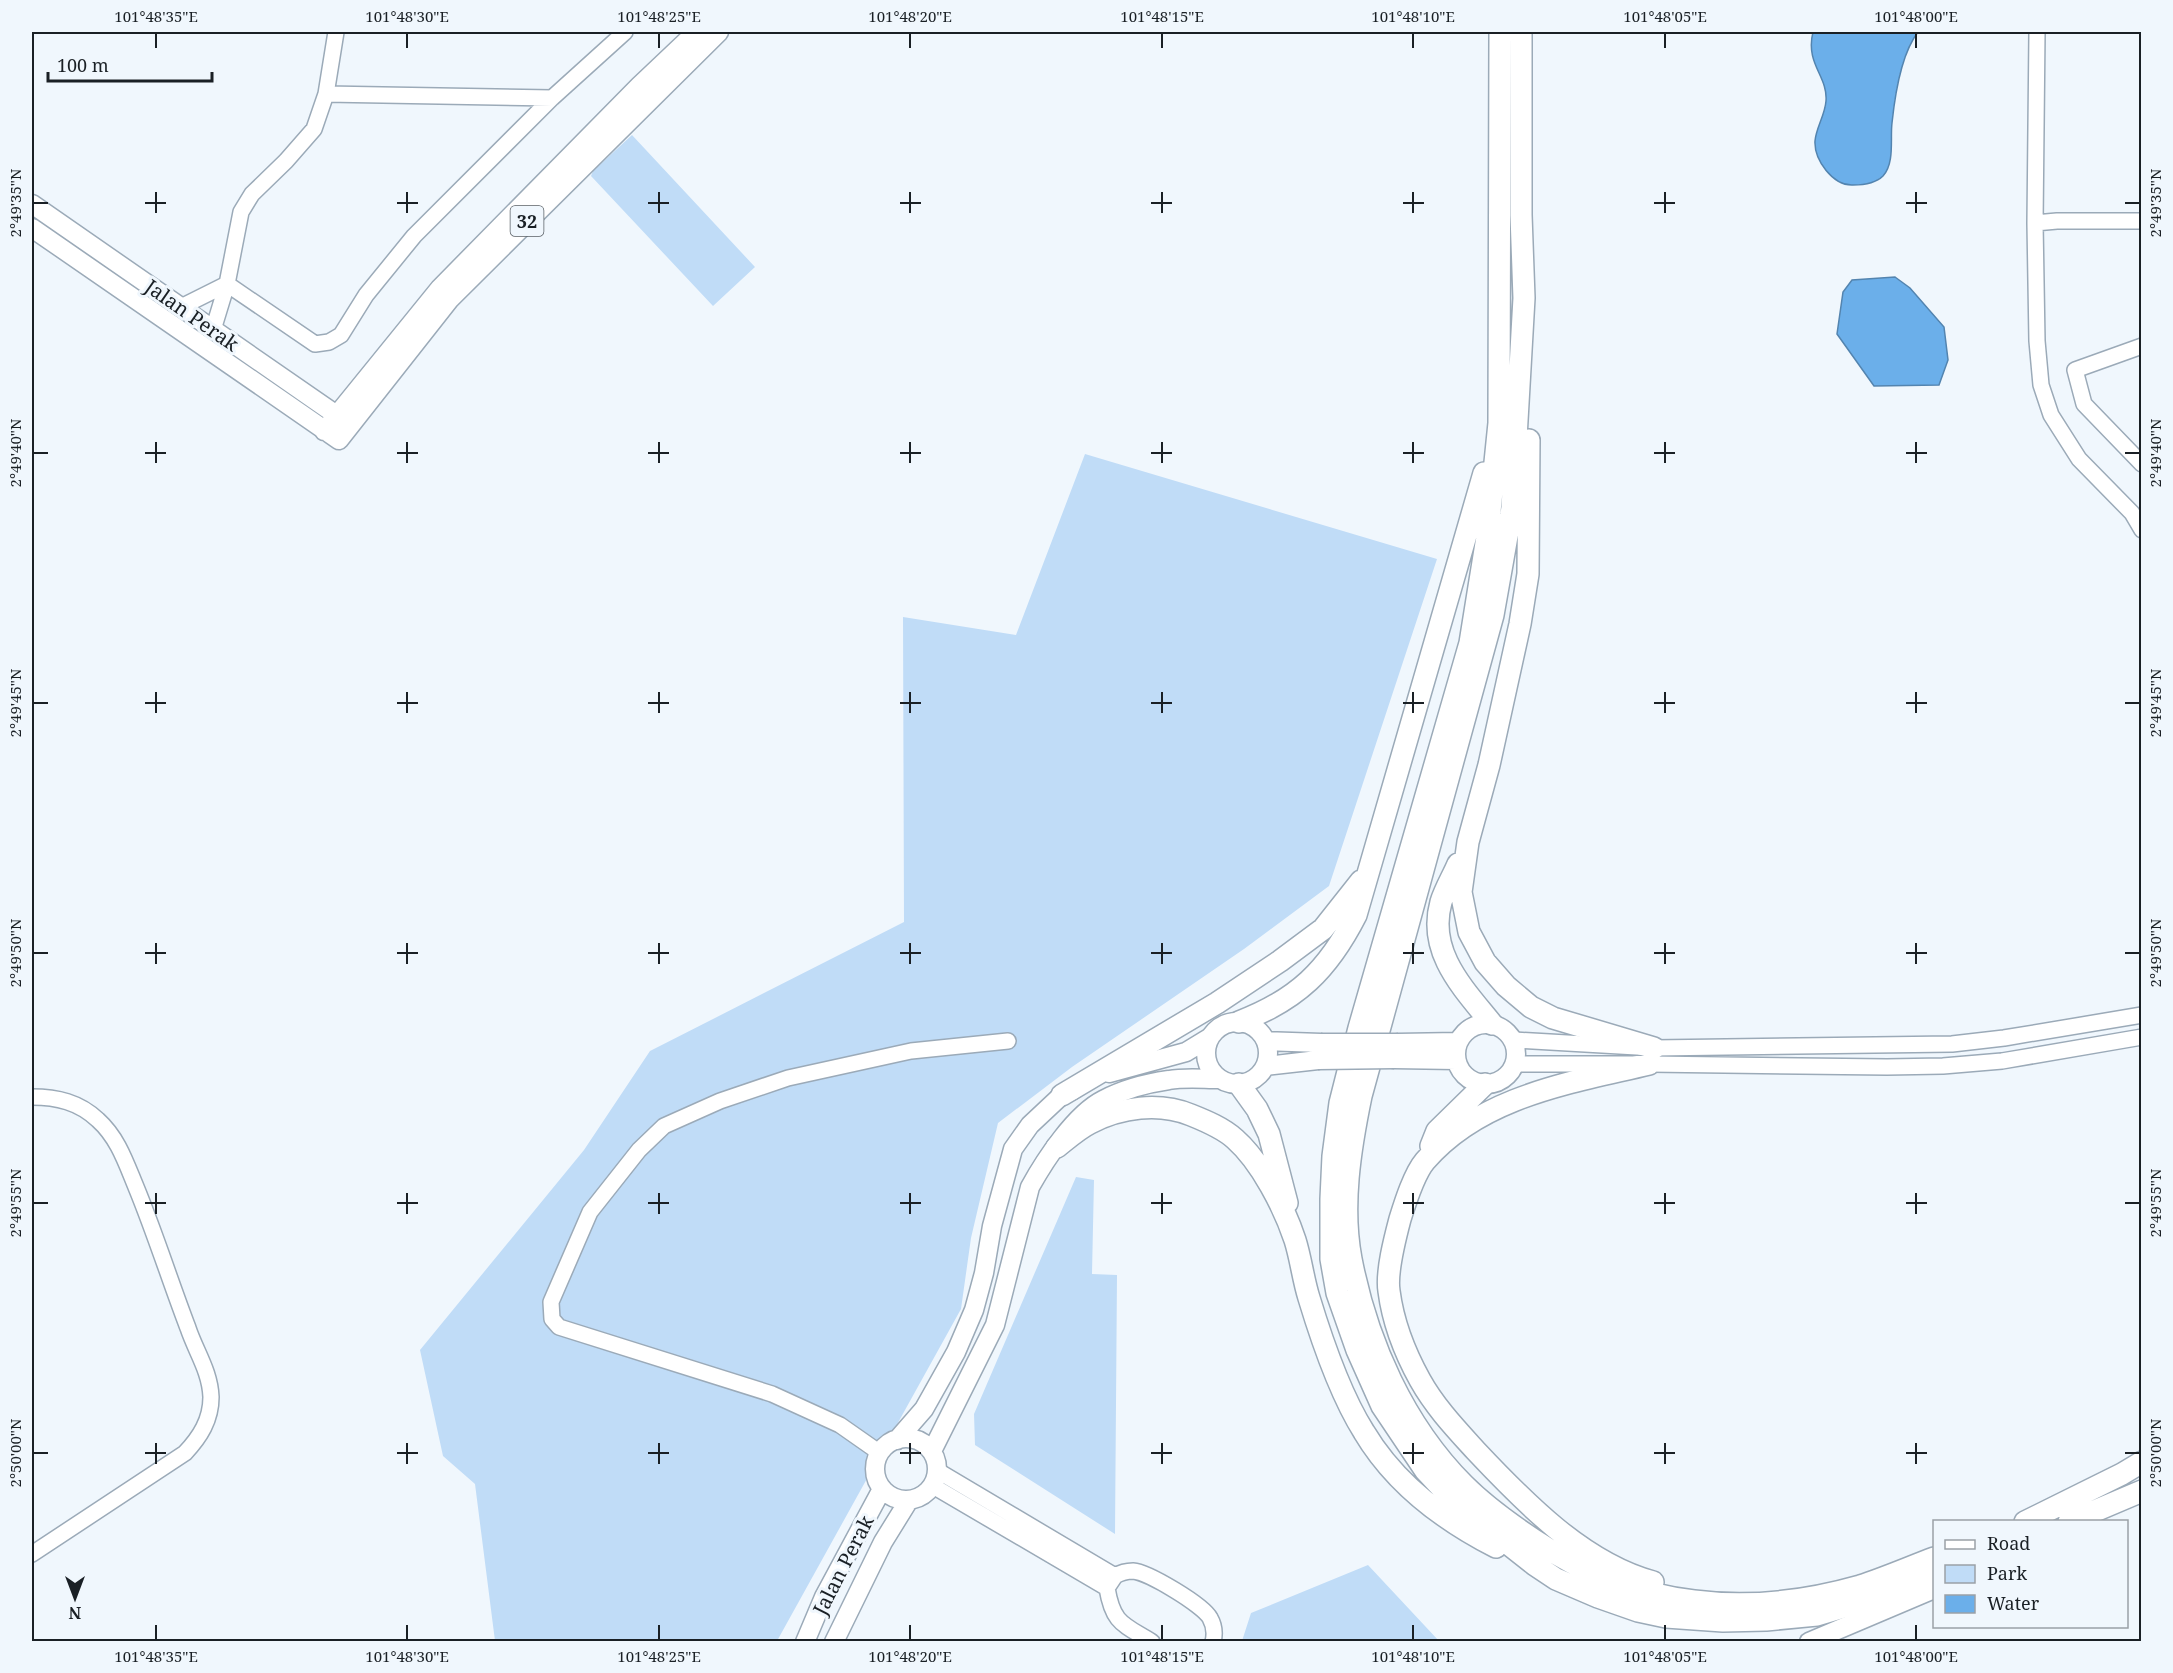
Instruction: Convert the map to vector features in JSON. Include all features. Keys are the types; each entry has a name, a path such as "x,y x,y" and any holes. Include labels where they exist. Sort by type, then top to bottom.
{"highway":[{"path":"1500,32 1499,423 1488,531 1470,643 1359,1028 1340,1103 1333,1156 1331,1259 1337,1293 1357,1350 1382,1406 1403,1439 1425,1470 1455,1502 1535,1565"},
{"path":"1521,32 1521,215 1529,468 1528,574 1520,624 1489,765 1468,842 1461,892 1469,932 1485,962 1506,986 1531,1007 1553,1018 1652,1056"},
{"path":"1524,298 1512,508 1493,615 1360,1096 1348,1168 1348,1223 1351,1257 1369,1330 1389,1376 1407,1409 1435,1450 1464,1485 1507,1522 1550,1551 1595,1575 1625,1587 1666,1597 1696,1601 1765,1602 1823,1594 1863,1585 1933,1559"},
{"path":"1239,1022 1268,1011 1293,995 1320,972 1343,941 1356,915 1499,423"},
{"path":"1468,842 1441,902 1437,935 1450,969 1492,1024"},
{"path":"1062,1095 1217,1003 1281,961 1323,929 1370,869"},
{"path":"1423,1162 1480,1115 1519,1097 1652,1056"},
{"path":"1229,1082 1257,1109 1269,1134 1280,1171 1309,1297 1328,1354 1362,1431 1381,1458 1413,1493 1467,1532 1598,1597 1638,1611 1666,1617 1723,1621 1817,1615 1897,1591 1933,1576"},
{"path":"1485,1084 1437,1131 1405,1203 1393,1245 1388,1289 1401,1341 1421,1382 1447,1419 1531,1506 1566,1537 1639,1578 1677,1588 1696,1601"},
{"path":"1057,1147 1089,1123 1120,1112 1147,1107 1180,1110 1211,1123 1234,1138 1255,1161 1276,1196 1295,1239"},
{"path":"2027,1520 2142,1462"},
{"path":"2071,1520 2142,1491"}],"main road":[{"name":"32","path":"344,420 440,288 639,86 696,32"},
{"name":"32","path":"344,420 450,299 653,94 719,32"},
{"name":"Jalan Perak","path":"32,204 344,420 331,436 32,228"},
{"path":"176,304 182,328 179,332"},
{"path":"897,1440 924,1409 956,1352 974,1310 984,1273 992,1226 1013,1149 1030,1125 1062,1095 1117,1070 1186,1052 1209,1038 1221,1025 1239,1022 1255,1028 1266,1041 1268,1049 1266,1066 1255,1079 1229,1082 1170,1079 1102,1100 1075,1122 1030,1187 995,1325 932,1451"},
{"path":"1481,1023 1492,1024 1509,1033 1514,1040 1517,1048 1515,1064 1503,1079 1485,1084 1475,1082 1460,1070 1457,1051 1463,1034 1471,1027 1481,1023"},
{"path":"1209,1038 1205,1056 1212,1073 1229,1082"},
{"path":"1266,1041 1319,1051 1457,1051"},
{"path":"1266,1066 1319,1051"},
{"path":"907,1438 925,1444 932,1451 937,1464 935,1478 923,1496 899,1500 882,1489 875,1471 880,1453 897,1440 907,1438"},
{"name":"Jalan Perak","path":"805,1641 824,1598 882,1489"},
{"name":"Jalan Perak","path":"834,1641 882,1542 909,1500"},
{"path":"1809,1641 1933,1590"}],"street":[{"path":"213,330 227,284 241,212 252,194 286,161 314,129 326,94 336,32"},
{"path":"227,284 315,344 329,342 341,335 366,295 414,236 552,98 625,32"},
{"path":"2037,32 2035,223 2041,385 2051,416 2079,459 2132,513 2142,530"},
{"path":"326,94 552,98"},
{"path":"2035,223 2142,221"},
{"path":"176,304 227,284"},
{"path":"2142,346 2075,370 2084,404 2142,464"},
{"path":"1515,1064 1952,1044 2004,1038 2142,1015"},
{"path":"1514,1040 1652,1056 1887,1067 1943,1066 2002,1061 2142,1037"},
{"path":"880,1453 840,1425 772,1394 559,1328 552,1319 551,1302 590,1212 639,1150 664,1126 720,1101 788,1078 911,1051 1008,1041"},
{"path":"32,1097 51,1097 81,1106 100,1121 118,1145 151,1225 188,1330 203,1360 211,1399 208,1419 200,1437 185,1453 32,1554"},
{"path":"935,1478 1111,1582"},
{"path":"1111,1582 1134,1571 1154,1579 1191,1601 1210,1617 1215,1635 1213,1641"},
{"path":"1111,1582 1110,1607 1117,1620 1152,1641"}],"green space":[{"path":"632,135 755,267 713,306 591,176 593,171"},
{"path":"1085,454 1437,559 1329,886 1244,949 1072,1067 998,1123 971,1238 961,1309 777,1641 495,1641 475,1484 443,1456 420,1350 584,1150 650,1051 904,922 903,617 1016,635"},
{"path":"1076,1177 1094,1180 1092,1274 1117,1275 1115,1534 975,1445 974,1414"},
{"path":"1368,1565 1439,1641 1242,1641 1251,1613"}],"water":[{"path":"1813,32 1918,32 1907,51 1897,87 1887,171 1873,182 1846,184 1832,177 1821,164 1815,141 1825,106 1826,92 1812,53"},
{"path":"1895,277 1910,288 1944,327 1948,360 1939,385 1874,386 1837,334 1843,292 1852,280"}]}
